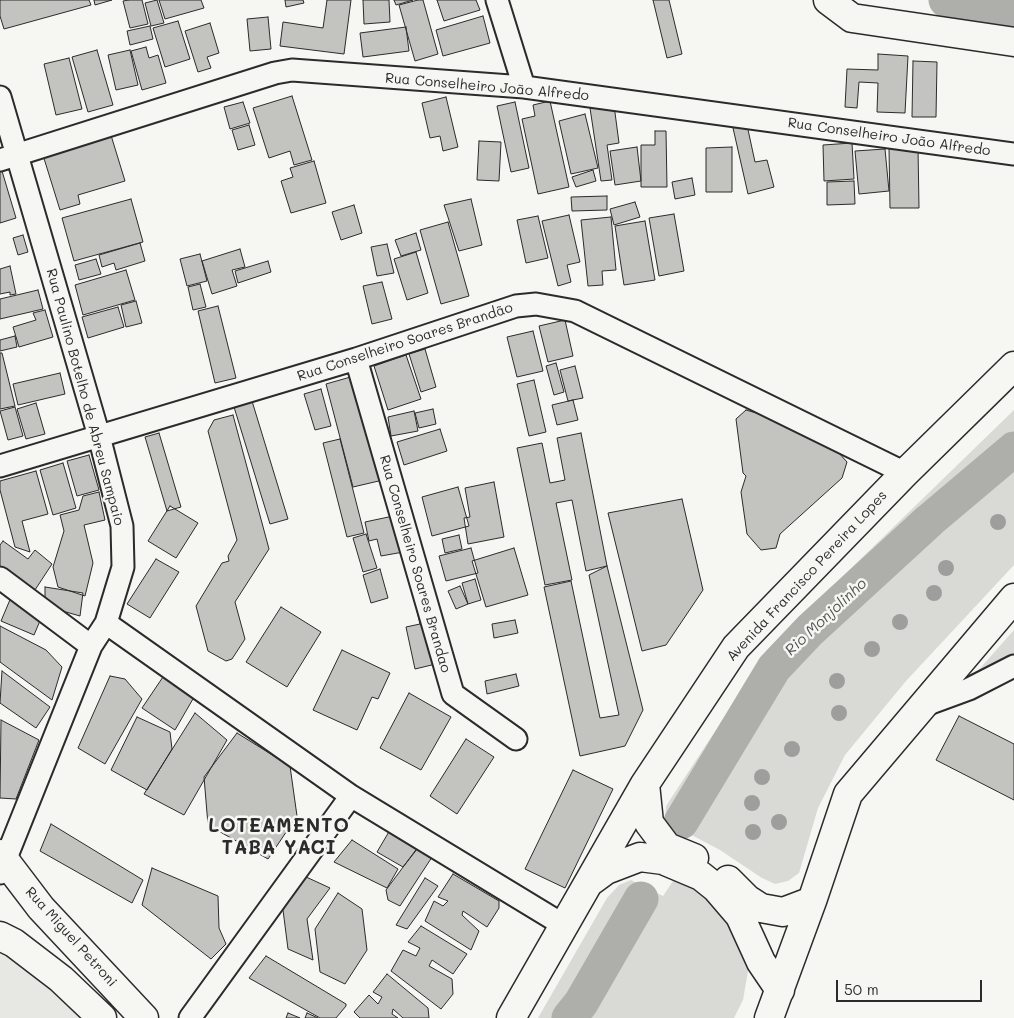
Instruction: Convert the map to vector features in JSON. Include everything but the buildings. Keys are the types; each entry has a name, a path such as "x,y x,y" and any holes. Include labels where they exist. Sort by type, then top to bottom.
{"main road":[{"path":"828,0 852,18 1014,42"},
{"name":"Avenida Francisco Pereira Lopes","path":"511,1018 645,784 736,647 905,473 1014,366"},
{"path":"769,1018 812,901 848,794 1014,598"},
{"path":"645,784 649,823 668,846 711,866 747,899 761,908 783,912 812,901"},
{"path":"591,881 606,870 640,857 663,860 700,876 716,888 740,916 761,962 780,990"},
{"name":"Rua Miguel Petroni","path":"2,862 41,908 144,1018"},
{"path":"7,939 34,928 40,920 41,908"},
{"path":"7,939 61,979 102,1018"}],"street":[{"path":"497,0 524,87"},
{"name":"Rua Conselheiro João Alfredo","path":"8,158 275,73 292,70 524,87 1014,154"},
{"name":"Rua Paulino Botelho de Abreu Sampaio","path":"0,98 8,158 99,436 122,526 123,567 106,623 92,646 2,862"},
{"name":"Rua Conselheiro Soares Brandão","path":"0,466 356,359 516,306 536,304 554,305 575,311 905,473"},
{"name":"Rua Conselheiro Soares Brandao","path":"356,359 453,694 516,739"},
{"path":"0,578 92,646"},
{"path":"106,623 350,796 565,926"},
{"path":"920,707 969,690 1014,666"},
{"path":"190,1018 350,796"}],"shaded area":[{"path":"1014,410 1014,565 906,681 845,755 818,808 799,873 788,881 775,884 762,878 720,850 665,821 666,806 771,646"},
{"path":"1014,630 1014,654 978,675 975,674"},
{"path":"631,880 663,896 673,881 698,886 721,907 749,965 743,1000 734,1018 538,1018 607,898 619,885"},
{"path":"0,943 90,1018 0,1018"}],"waterway":[{"name":"Rio Monjolinho","path":"946,0 1014,12"},
{"name":"Rio Monjolinho","path":"681,822 774,668 810,630 930,520 1014,449"},
{"name":"Rio Monjolinho","path":"569,1018 581,1003 641,899"}],"district":[{"name":"LOTEAMENTO TABA YACI","path":"279,837"}]}
